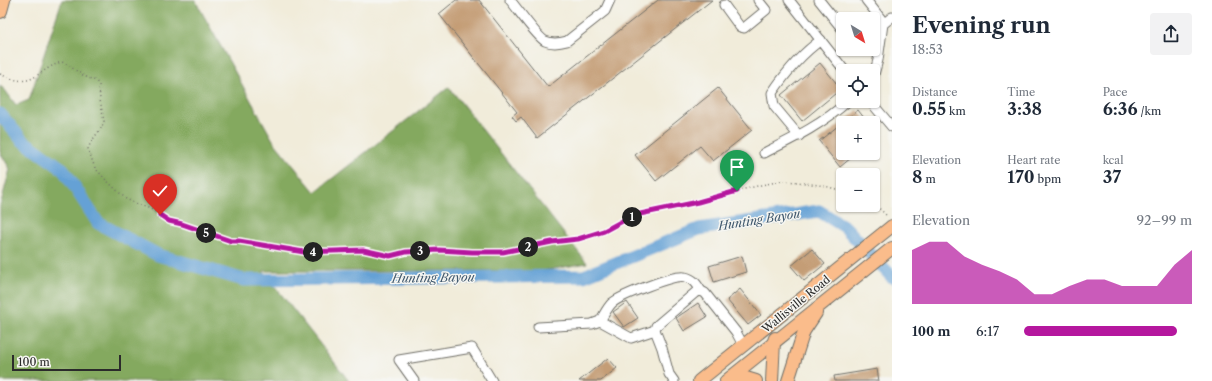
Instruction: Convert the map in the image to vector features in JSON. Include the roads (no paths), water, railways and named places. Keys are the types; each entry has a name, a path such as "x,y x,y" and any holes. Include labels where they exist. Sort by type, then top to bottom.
{"highway":[{"path":"0,11 3,0"}],"main road":[{"name":"Wallisville Road","path":"699,381 846,263 889,226"},
{"name":"Wallisville Road","path":"728,379 771,348 820,305 892,248"},
{"path":"787,381 804,331 820,305"},
{"path":"772,381 771,348 783,314"},
{"path":"743,345 771,348"},
{"path":"771,348 779,360 787,381"},
{"path":"728,379 743,377 756,381"}],"street":[{"path":"510,0 534,30 545,41 559,43 567,41 605,11 610,0"},
{"path":"724,5 740,26 744,28 766,10 758,0"},
{"path":"789,0 840,64"},
{"path":"819,0 836,21"},
{"path":"866,0 881,19 883,24 877,64"},
{"path":"880,26 892,16"},
{"path":"799,136 774,106 772,93 782,78 811,47 821,40"},
{"path":"764,153 799,136 839,108"},
{"path":"876,108 892,127"},
{"path":"538,327 592,324 600,321 612,303 638,290 659,282 684,276 694,280 701,291 705,293 736,332 743,345"},
{"path":"674,381 669,374 662,348 655,330 656,326 696,292 701,291"},
{"path":"600,321 631,338 655,330"},
{"path":"414,381 399,360 472,348 492,381"}],"waterway":[{"name":"Hunting Bayou","path":"0,114 22,140 63,169 98,223 158,255 244,280 584,276 699,229 819,211 845,227 892,277"}]}
